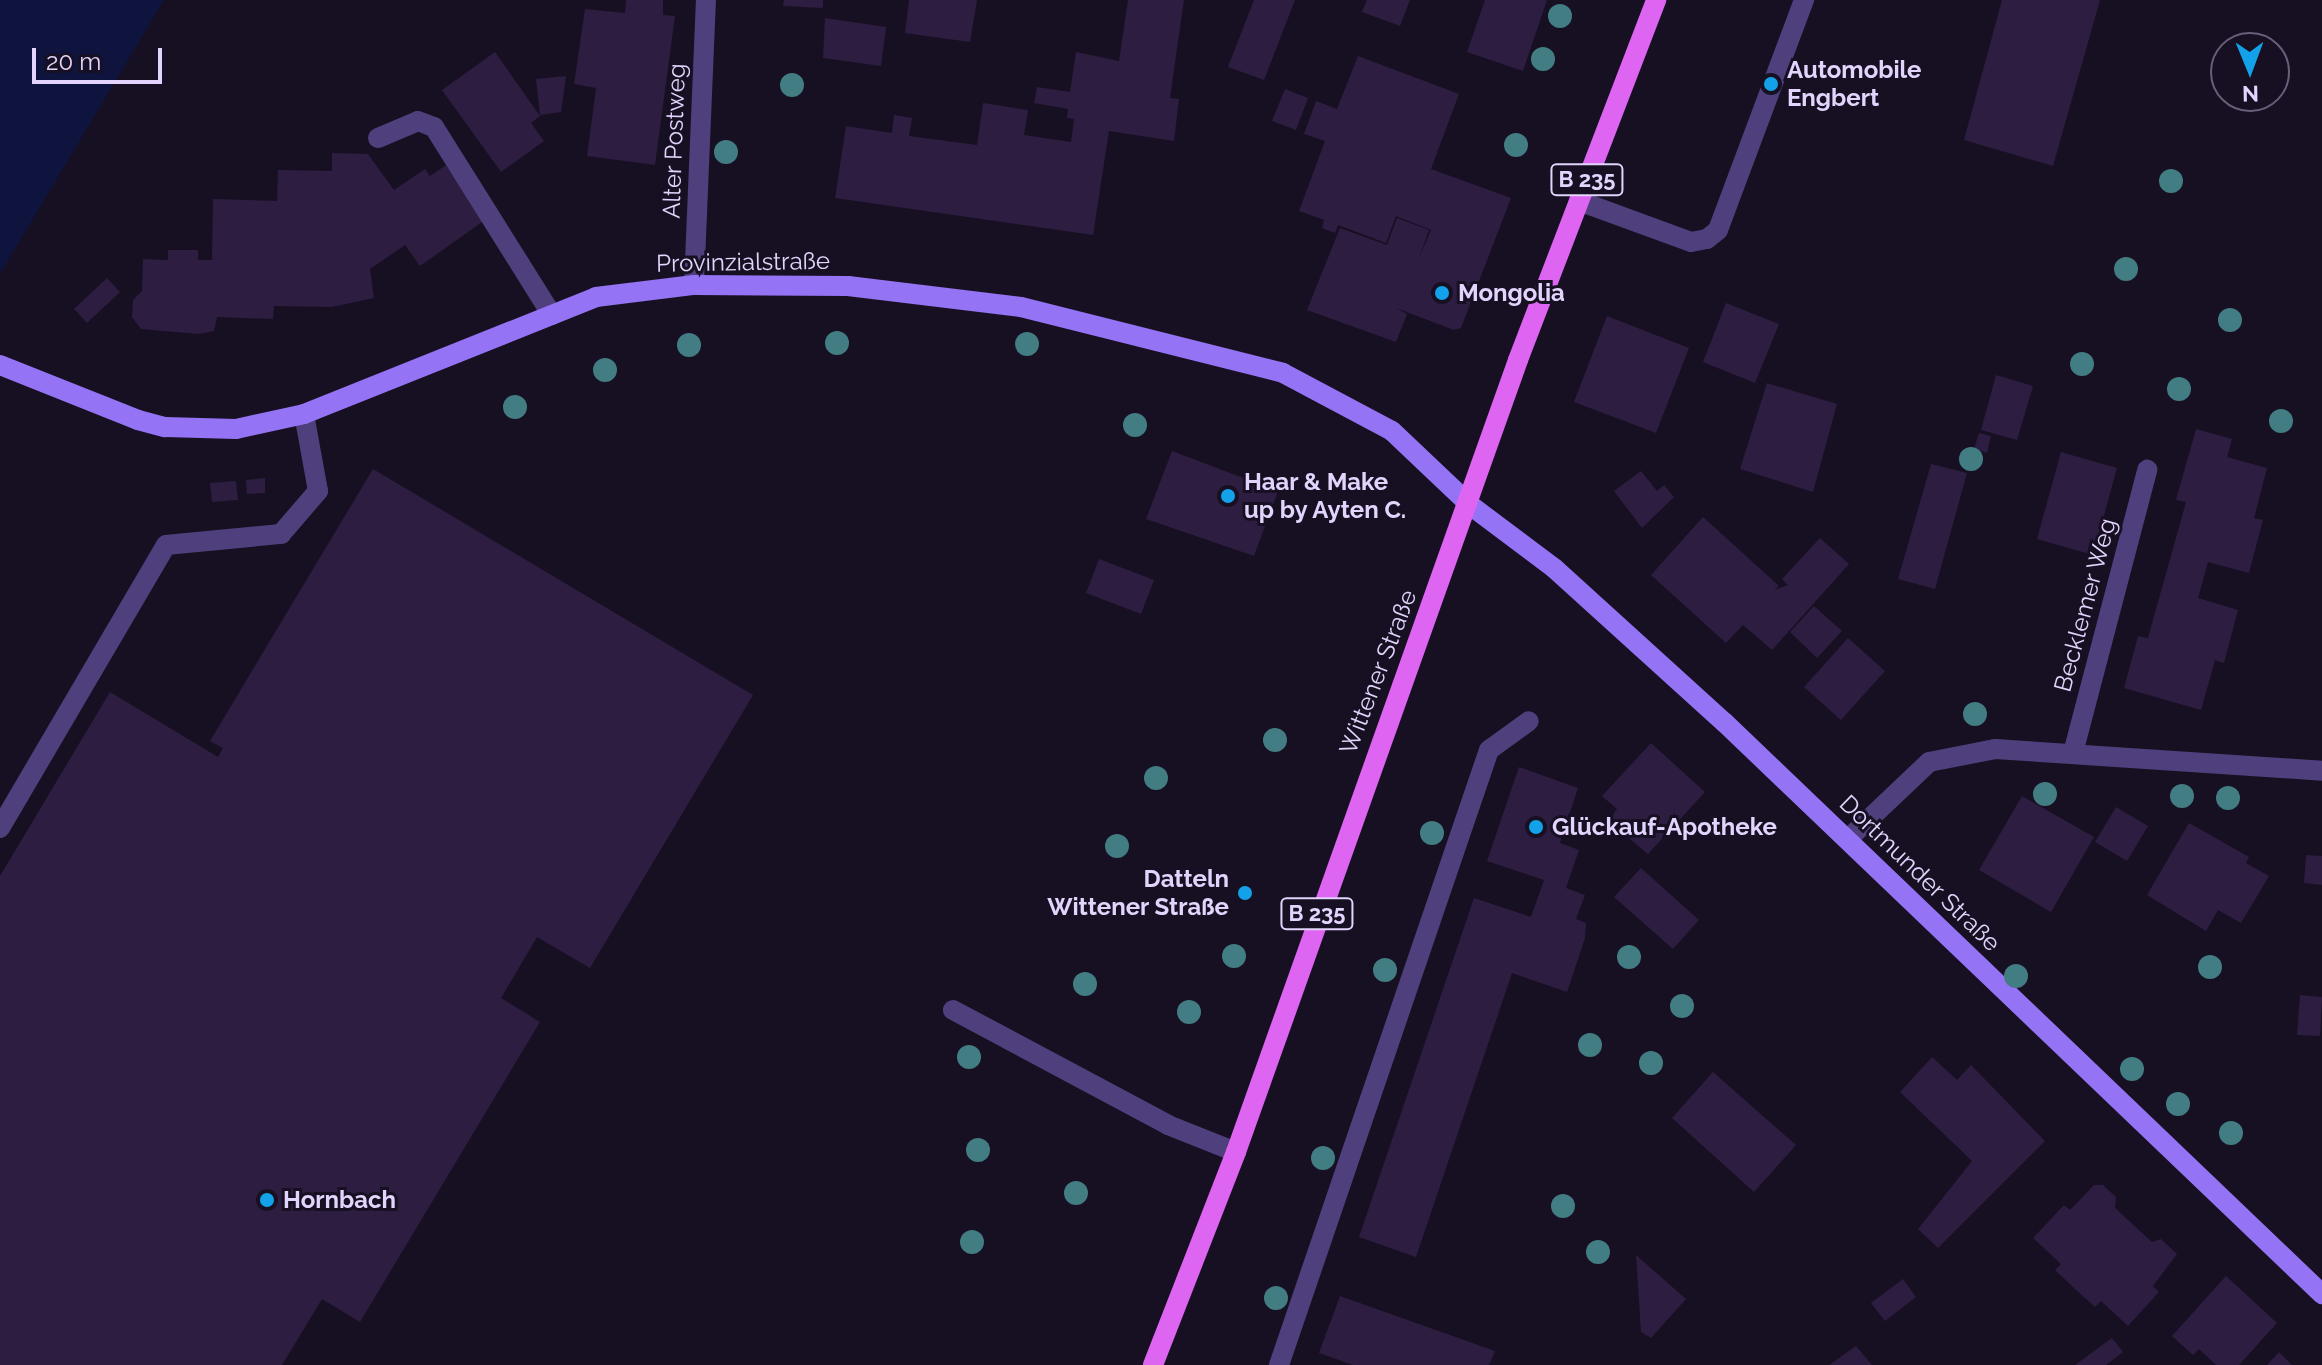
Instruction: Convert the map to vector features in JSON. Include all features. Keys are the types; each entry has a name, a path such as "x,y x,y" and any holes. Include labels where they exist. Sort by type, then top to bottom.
{"main road":[{"name":"Wittener Straße","path":"1153,1365 1236,1152 1373,757 1470,505 1518,360 1656,0"},
{"name":"Provinzialstraße","path":"0,365 83,402 165,427 236,429 304,414 596,297 694,285 848,286 1021,307 1283,373 1392,431 1470,505"},
{"name":"Dortmunder Straße","path":"1470,505 1554,568 1848,839 2322,1294"}],"street":[{"name":"Alter Postweg","path":"694,285 706,0"},
{"path":"1579,201 1691,242 1718,230 1804,0"},
{"path":"378,138 418,121 434,127 552,315"},
{"path":"0,828 166,545 281,534 318,491 304,414"},
{"name":"Becklemer Weg","path":"2073,753 2147,470"},
{"path":"1279,1365 1489,750 1529,721"},
{"path":"1848,839 1929,762 1995,749 2322,771"},
{"path":"953,1010 1168,1125 1236,1152"}],"shaded area":[{"path":"0,0 164,0 0,274"}],"building":[{"path":"626,0 663,0 663,15 675,16 655,165 587,156 596,88 574,84 585,9 625,13"},
{"path":"784,0 823,0 823,8 783,6"},
{"path":"909,0 977,0 970,42 905,33"},
{"path":"1128,0 1184,0 1170,98 1179,99 1174,141 1109,131 1093,235 835,198 846,126 892,133 894,115 912,118 909,136 977,145 983,103 1028,110 1024,135 1071,142 1074,119 1067,118 1068,109 1034,103 1037,87 1070,92 1076,52 1119,61"},
{"path":"1254,0 1295,0 1264,80 1228,67"},
{"path":"1367,0 1410,0 1400,26 1362,12"},
{"path":"1485,0 1547,0 1523,71 1467,52"},
{"path":"2002,0 2100,0 2053,166 1964,140"},
{"path":"825,18 886,27 881,66 823,58"},
{"path":"495,52 540,116 531,123 544,141 501,172 442,90"},
{"path":"1358,56 1459,94 1431,169 1511,198 1461,328 1454,330 1396,308 1407,314 1396,342 1307,310 1340,228 1387,245 1397,218 1429,230 1419,258 1431,230 1396,216 1386,243 1338,225 1335,233 1322,228 1324,220 1299,211 1325,141 1304,134 1316,101 1337,109"},
{"path":"566,76 561,112 540,115 536,79"},
{"path":"1285,89 1308,98 1296,130 1272,121"},
{"path":"332,153 368,154 394,190 425,169 430,176 446,165 485,220 420,266 405,245 370,269 374,298 332,307 274,306 273,319 217,317 214,331 198,334 141,329 132,317 133,300 142,291 143,259 168,260 168,250 198,250 198,260 212,260 213,199 277,201 278,170 332,171"},
{"path":"107,278 120,292 87,323 74,309"},
{"path":"1726,303 1779,324 1755,383 1703,362"},
{"path":"1607,316 1689,348 1656,433 1574,402"},
{"path":"1996,375 2033,386 2017,440 1981,430"},
{"path":"1767,383 1837,404 1813,492 1740,469"},
{"path":"2196,429 2232,439 2227,457 2267,468 2254,518 2263,520 2249,573 2208,562 2198,598 2238,610 2224,663 2215,660 2201,710 2124,688 2138,636 2148,638 2186,502 2176,500"},
{"path":"1979,433 1991,436 1987,453 1974,449"},
{"path":"1172,451 1278,491 1254,556 1146,519"},
{"path":"2061,452 2117,468 2093,555 2037,539"},
{"path":"1931,464 1967,473 1935,589 1898,579"},
{"path":"373,469 753,695 590,968 537,937 501,998 540,1022 360,1322 322,1299 282,1365 0,1365 0,876 110,692 218,757 223,748 210,741"},
{"path":"1641,471 1657,491 1664,485 1674,497 1642,528 1614,491"},
{"path":"265,478 265,493 247,494 246,480"},
{"path":"236,481 238,500 212,502 210,483"},
{"path":"1703,517 1779,586 1774,590 1788,585 1782,579 1820,538 1849,564 1772,650 1743,625 1726,643 1651,575"},
{"path":"1099,559 1154,580 1141,614 1086,593"},
{"path":"1814,606 1842,631 1817,658 1790,632"},
{"path":"1848,638 1885,671 1841,720 1804,687"},
{"path":"1651,743 1705,792 1648,854 1625,835 1629,832 1611,817 1617,809 1602,796"},
{"path":"1519,767 1578,788 1560,843 1579,850 1566,888 1585,895 1576,919 1586,923 1585,938 1567,992 1512,973 1416,1257 1359,1237 1474,898 1531,917 1544,880 1487,861"},
{"path":"2022,796 2094,837 2051,912 1979,870"},
{"path":"2116,807 2148,826 2127,861 2095,842"},
{"path":"2189,823 2249,857 2246,863 2269,876 2241,923 2218,910 2206,931 2147,895"},
{"path":"2306,855 2322,856 2322,885 2304,883"},
{"path":"1641,868 1699,920 1673,949 1614,897"},
{"path":"2300,995 2322,997 2320,1036 2297,1035"},
{"path":"1932,1057 1957,1080 1971,1065 2045,1141 1938,1248 1918,1229 1972,1161 1900,1092"},
{"path":"1713,1072 1796,1145 1754,1192 1672,1118"},
{"path":"2094,1185 2103,1185 2116,1197 2115,1208 2152,1242 2161,1239 2177,1254 2153,1286 2159,1292 2128,1326 2101,1301 2095,1307 2075,1289 2055,1270 2061,1264 2033,1238 2064,1205 2070,1210"},
{"path":"1636,1255 1686,1299 1651,1338 1641,1332"},
{"path":"2226,1276 2277,1323 2239,1365 2216,1365 2199,1349 2193,1355 2172,1336"},
{"path":"1903,1279 1916,1297 1885,1321 1871,1303"},
{"path":"1340,1296 1495,1351 1489,1365 1353,1365 1319,1353"},
{"path":"2112,1338 2123,1352 2106,1365 2075,1365"},
{"path":"1856,1346 1872,1365 1829,1365"},
{"path":"2279,1352 2292,1365 2267,1365"}],"place":[{"name":"Automobile Engbert","path":"1771,84"},
{"name":"Mongolia","path":"1442,293"},
{"name":"Haar & Make up by Ayten C.","path":"1228,496"},
{"name":"Glückauf-Apotheke","path":"1536,827"},
{"name":"Datteln Wittener Straße","path":"1245,893"},
{"name":"Hornbach","path":"267,1200"}]}
